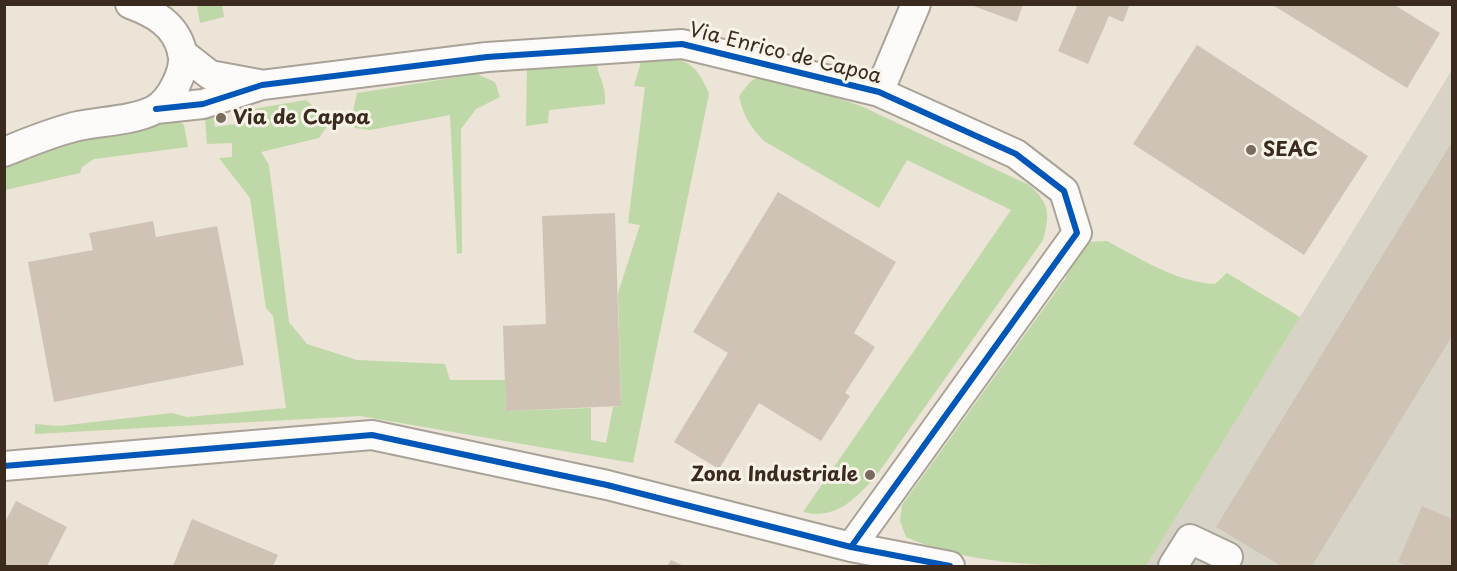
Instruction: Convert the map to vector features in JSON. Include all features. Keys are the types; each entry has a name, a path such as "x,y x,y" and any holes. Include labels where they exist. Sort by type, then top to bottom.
{"street":[{"path":"130,4 149,11 166,22 173,31 182,53 182,66 173,87 156,109"},
{"path":"879,92 916,4"},
{"name":"Via Enrico de Capoa","path":"4,152 76,126 156,109 203,104 262,85 487,57 682,44 879,92 1016,154 1064,191 1077,233 851,547"},
{"name":"Via Enrico de Capoa","path":"182,53 210,75 262,85"},
{"path":"4,466 372,435 607,484 851,547 945,566"},
{"path":"1173,567 1190,539 1228,557"}],"shaded area":[{"path":"1452,70 1452,566 1146,566 1300,317"}],"green space":[{"path":"197,5 222,5 224,17 200,23"},
{"path":"668,56 683,61 694,69 709,94 633,463 360,416 35,434 35,424 59,426 172,413 187,417 286,408 273,316 266,308 250,198 219,158 232,157 232,143 207,144 205,117 213,115 215,127 242,123 241,111 306,100 322,114 328,125 319,138 261,152 269,165 289,322 307,344 357,360 445,364 450,380 505,380 506,411 591,408 591,440 606,443 613,407 621,406 618,293 640,225 628,223 645,87 634,86 642,58"},
{"path":"596,61 605,104 549,110 548,123 526,126 527,65"},
{"path":"764,73 861,106 1029,185 1045,204 1047,216 1043,240 874,479 851,501 834,511 825,513 803,512 1011,210 907,160 879,208 759,136 745,115 739,96 750,82"},
{"path":"477,74 495,82 500,97 476,109 461,129 462,253 457,254 450,115 370,130 355,128 351,122 357,93"},
{"path":"176,119 184,125 188,147 94,159 82,167 80,173 5,190 5,162 37,148"},
{"path":"1107,241 1186,279 1215,284 1227,273 1300,317 1146,566 1023,564 962,555 906,537 900,521 902,505 1065,279 1075,258 1087,242"}],"building":[{"path":"968,4 1023,4 1017,22"},
{"path":"1078,4 1130,4 1123,22 1109,16 1088,64 1058,51"},
{"path":"1271,4 1393,4 1440,33 1407,88"},
{"name":"SEAC","path":"1197,45 1368,156 1304,255 1133,144"},
{"path":"1452,142 1452,336 1312,566 1281,566 1216,527"},
{"path":"778,192 896,262 854,333 875,347 845,393 850,396 821,441 759,403 719,469 674,442 728,353 693,332"},
{"path":"615,213 621,406 506,411 503,326 546,324 542,216"},
{"path":"153,221 156,237 217,226 244,365 54,402 28,262 93,250 89,233"},
{"path":"16,501 67,527 47,566 4,566 4,524"},
{"path":"1422,506 1452,519 1452,566 1408,566 1398,562"},
{"path":"192,519 278,555 273,566 173,566"},
{"path":"671,560 684,566 667,566"}],"cycle path":[{"path":"156,109 203,104 262,85 487,57 682,44 879,92 1016,154 1064,191 1077,233 851,547"},
{"path":"4,466 372,435 607,485 851,547 950,566"}],"place":[{"name":"Via de Capoa","path":"221,118"},
{"name":"SEAC","path":"1251,150"},
{"name":"Zona Industriale","path":"870,475"}]}
